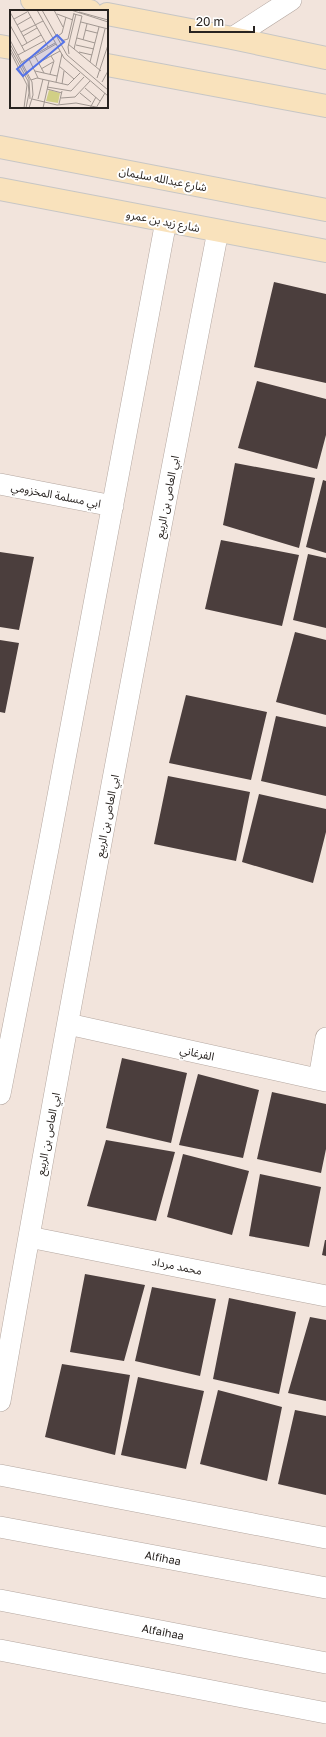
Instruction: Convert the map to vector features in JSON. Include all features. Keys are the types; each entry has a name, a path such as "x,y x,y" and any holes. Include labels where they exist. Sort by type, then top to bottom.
{"main road":[{"path":"43,1 85,10"},
{"path":"108,14 326,58"},
{"path":"0,46 10,48"},
{"path":"108,65 326,106"},
{"name":"شارع عبدالله سليمان","path":"0,147 326,210"},
{"name":"شارع زيد بن عمرو","path":"0,189 326,251"}],"street":[{"path":"232,38 291,0"},
{"path":"0,1094 48,849 166,221"},
{"name":"ابي العاص بن الربيع","path":"0,1401 68,1024 218,231"},
{"name":"ابي مسلمة المخزومي","path":"0,484 113,506"},
{"name":"الفرغاني","path":"68,1024 322,1080"},
{"path":"322,1080 326,1038"},
{"name":"محمد مرداد","path":"29,1236 326,1296"},
{"path":"0,1476 326,1538"},
{"name":"Alfihaa","path":"0,1527 326,1588"},
{"name":"Alfaihaa","path":"0,1600 326,1663"},
{"path":"0,1650 326,1713"}],"building":[{"path":"274,282 326,294 326,383 254,367"},
{"path":"257,381 326,399 326,435 317,469 238,448"},
{"path":"235,463 315,478 299,548 223,525"},
{"path":"323,480 326,481 326,553 306,547"},
{"path":"221,540 299,555 282,626 205,609"},
{"path":"0,552 34,557 19,630 0,627"},
{"path":"308,554 326,558 326,628 293,620"},
{"path":"295,632 326,640 326,715 276,702"},
{"path":"0,640 19,643 5,713 0,712"},
{"path":"186,695 267,712 251,780 169,763"},
{"path":"276,716 326,727 326,796 261,781"},
{"path":"168,776 250,792 236,861 154,844"},
{"path":"259,794 326,809 326,832 313,883 242,862"},
{"path":"122,1058 187,1073 171,1143 106,1128"},
{"path":"198,1074 259,1090 243,1158 179,1145"},
{"path":"272,1092 326,1104 326,1149 321,1173 257,1159"},
{"path":"106,1140 175,1152 156,1221 87,1206"},
{"path":"183,1154 249,1171 232,1235 167,1217"},
{"path":"260,1174 321,1187 309,1247 249,1236"},
{"path":"326,1240 326,1256 322,1255"},
{"path":"85,1274 145,1285 124,1361 70,1352"},
{"path":"152,1287 216,1299 200,1376 135,1361"},
{"path":"229,1298 296,1312 279,1394 213,1379"},
{"path":"310,1317 326,1320 326,1401 288,1393"},
{"path":"62,1364 130,1375 115,1455 45,1437"},
{"path":"138,1377 204,1391 186,1469 121,1455"},
{"path":"218,1390 282,1407 267,1481 200,1464"},
{"path":"295,1410 326,1416 326,1495 278,1484"}]}
